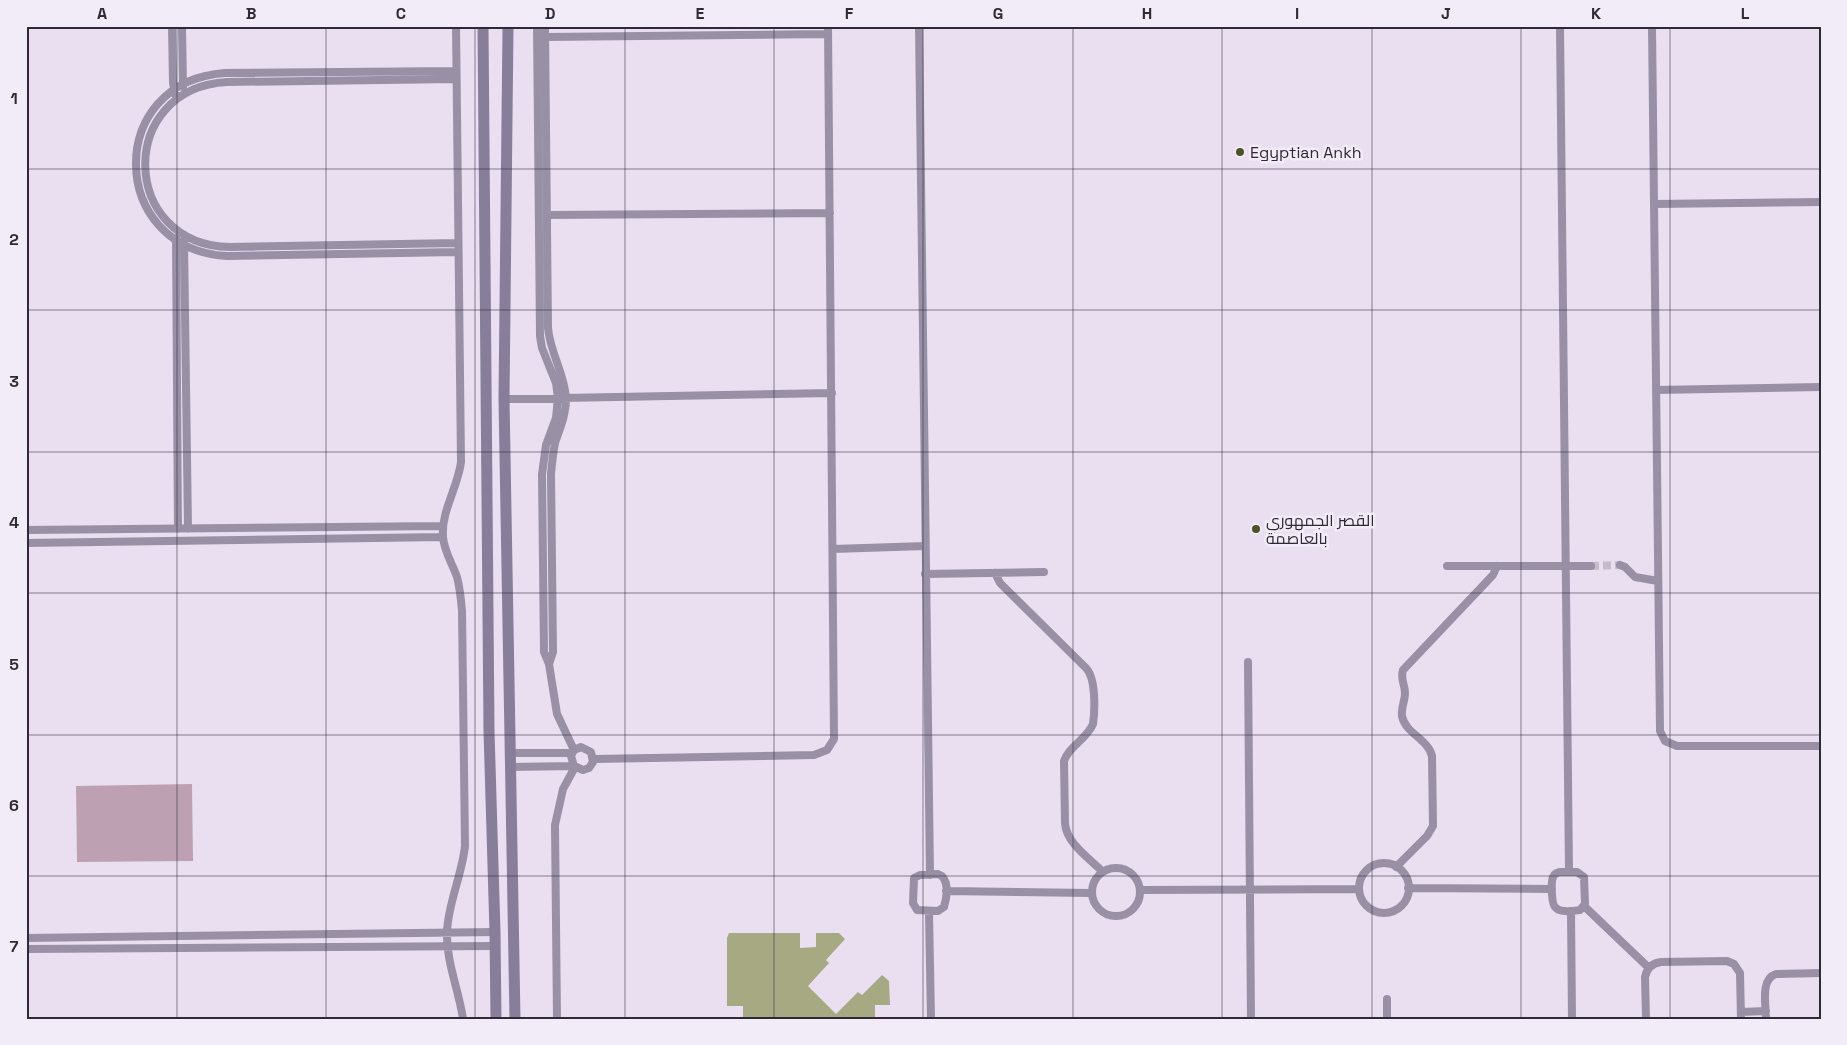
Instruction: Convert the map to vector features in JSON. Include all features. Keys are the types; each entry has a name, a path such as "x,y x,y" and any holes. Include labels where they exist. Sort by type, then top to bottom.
{"street":[{"path":"172,26 173,90 177,99"},
{"path":"182,26 182,84 184,94"},
{"path":"456,26 461,462 458,480 443,526 443,537 457,577 461,600 464,856 451,906 447,946 463,1019"},
{"path":"483,26 489,731 496,1019"},
{"path":"508,26 504,399 514,1019"},
{"path":"536,26 540,336 542,348 562,398"},
{"path":"545,26 548,334 563,382 564,416 556,441 551,468 553,652 549,664 557,714 573,752 571,760 574,767 563,789 555,825 557,1019"},
{"path":"920,26 930,874"},
{"path":"1560,26 1569,872"},
{"path":"1652,26 1659,727 1661,734 1666,740 1677,746 1821,746"},
{"path":"546,37 828,30 833,549 834,734 832,743 827,750 814,755 594,759"},
{"path":"456,75 225,73 208,75 182,84 173,90 152,111 142,128 136,147 135,167 138,187 145,206 156,222 175,240 207,253 227,256 458,252"},
{"path":"456,75 209,84 184,94 163,112 153,128 147,146 145,165 147,184 153,201 164,217 179,232 211,246 458,243"},
{"path":"1654,204 1821,202"},
{"path":"547,215 830,212"},
{"path":"178,529 175,240 179,232"},
{"path":"186,236 184,245 188,529"},
{"path":"1656,390 1821,387"},
{"path":"504,399 832,393"},
{"path":"487,453 506,453"},
{"path":"26,530 443,526"},
{"path":"26,543 443,537"},
{"path":"833,549 925,546"},
{"path":"1620,565 1636,577 1658,581"},
{"path":"1447,566 1591,566"},
{"path":"1396,867 1429,833 1434,818 1432,756 1429,748 1404,721 1402,710 1405,693 1402,679 1403,670 1493,576 1498,566"},
{"path":"925,574 1044,572"},
{"path":"996,573 1000,583 1091,675 1093,684 1093,724 1090,730 1067,754 1064,761 1065,823 1070,839 1103,872"},
{"path":"488,579 507,579"},
{"path":"1248,662 1251,1019"},
{"path":"510,753 573,752 585,747 592,752 594,759 592,765 580,770 574,767 510,767"},
{"path":"1383,863 1396,867 1404,874 1408,888 1407,897 1402,905 1394,911 1385,913 1375,912 1366,906 1361,898 1359,889 1362,875 1373,866 1383,863"},
{"path":"1117,868 1126,871 1134,877 1140,890 1138,900 1133,909 1119,916 1109,915 1100,911 1094,902 1091,892 1093,883 1103,872 1117,868"},
{"path":"1584,906 1580,910 1558,910 1554,907 1552,889 1555,874 1580,873 1584,877 1584,906 1649,968"},
{"path":"930,874 944,877 946,891 944,907 940,911 919,911 915,908 913,903 913,880 916,876 930,874"},
{"path":"1408,888 1552,889"},
{"path":"1140,890 1359,889"},
{"path":"946,891 1091,892"},
{"path":"1571,910 1572,1019"},
{"path":"929,912 931,1019"},
{"path":"26,938 495,932"},
{"path":"26,949 495,946"},
{"path":"1646,1019 1645,977 1649,968 1662,962 1731,962 1737,966 1740,973 1741,1015 1766,1015 1766,983 1772,976 1776,974 1821,974"},
{"path":"1387,999 1387,1019"}],"shaded area":[{"path":"192,784 193,861 77,862 76,786"},
{"path":"729,933 800,933 800,948 816,947 816,933 839,933 845,939 826,960 829,963 808,986 836,1014 858,992 862,995 882,975 889,981 890,1005 875,1005 875,1019 743,1019 743,1006 727,1006 727,938"}],"tunnel":[{"path":"1591,566 1620,565"}],"place":[{"name":"Egyptian Ankh","path":"1240,152"},
{"name":"القصر الجمهوري بالعاصمة","path":"1256,529"}]}
